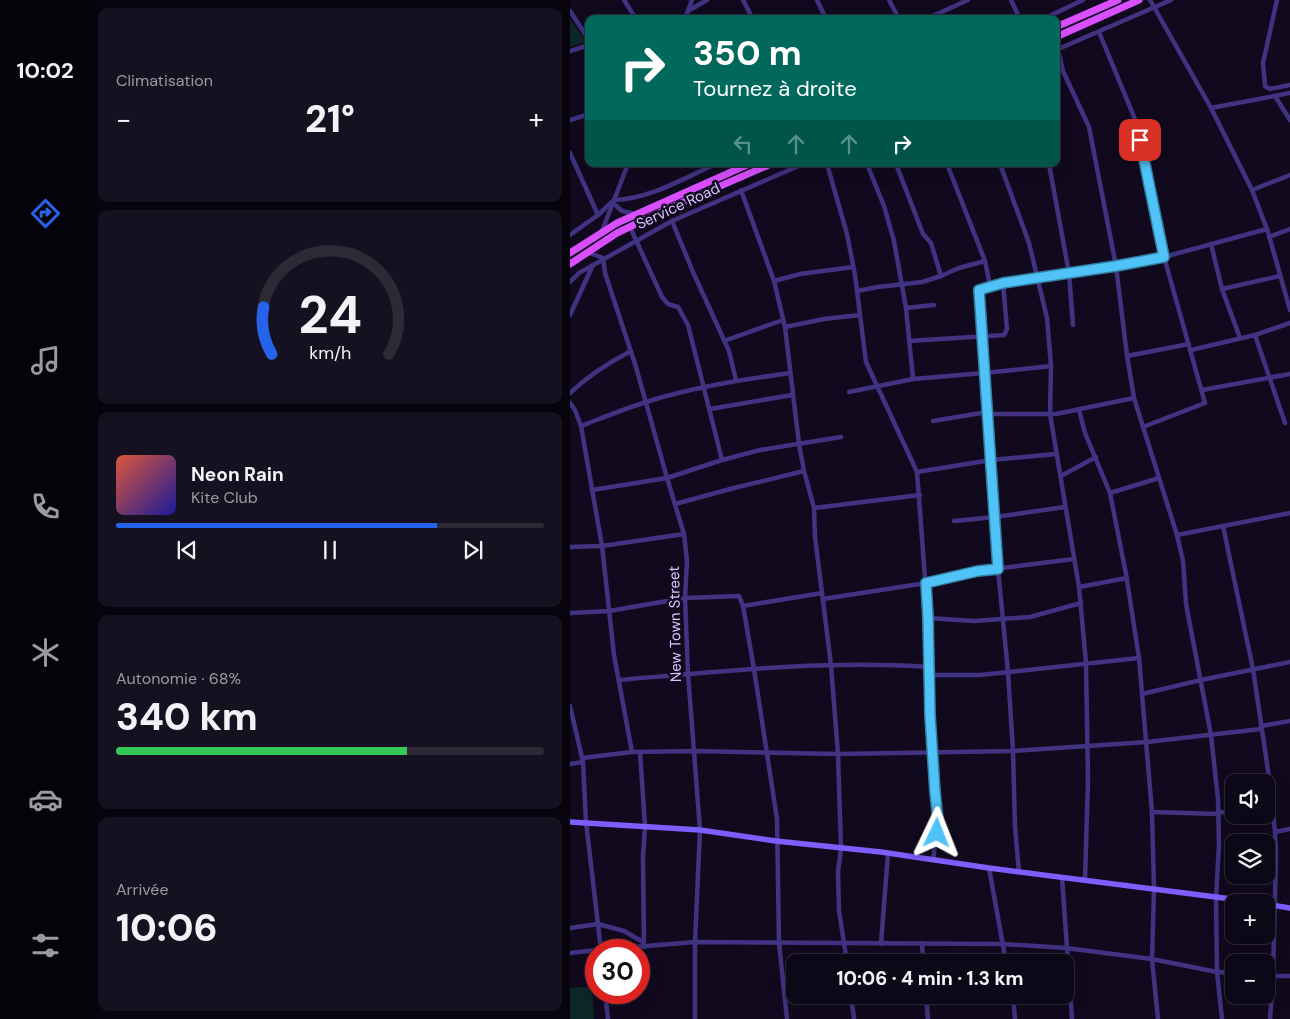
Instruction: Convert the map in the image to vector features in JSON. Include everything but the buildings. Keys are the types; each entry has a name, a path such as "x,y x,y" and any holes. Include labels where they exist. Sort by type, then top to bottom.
{"main road":[{"path":"1060,25 1118,0"},
{"path":"1060,35 1138,0"},
{"path":"570,253 602,231 742,167"},
{"path":"570,264 586,252 630,227 764,167"}],"street":[{"path":"624,0 633,15"},
{"path":"686,15 692,0"},
{"path":"688,10 707,0"},
{"path":"743,0 751,15"},
{"path":"817,0 824,15"},
{"path":"889,0 896,15"},
{"path":"936,15 968,0"},
{"path":"1011,0 1018,15"},
{"path":"1051,15 1083,0"},
{"path":"1150,0 1211,108 1252,190 1269,237 1290,310"},
{"path":"1060,48 1171,0"},
{"path":"1277,0 1263,63 1265,86 1270,89 1290,85"},
{"path":"570,11 585,34"},
{"path":"1099,32 1138,124 1164,257 1205,404 1143,427"},
{"path":"570,51 585,46"},
{"path":"1060,60 1063,71 1089,127 1116,266 1134,398 1183,560 1186,604 1211,735 1219,813 1216,898 1217,972 1222,1019"},
{"path":"1211,108 1290,93"},
{"path":"1274,96 1290,120"},
{"path":"570,120 585,115"},
{"path":"570,153 598,215"},
{"path":"602,231 627,167"},
{"name":"Service Road","path":"614,201 646,195 709,167"},
{"name":"Service Road","path":"570,282 579,272 672,221 796,167"},
{"path":"828,167 847,234 857,291 866,362 917,472 926,583 932,754 938,820 933,860"},
{"path":"868,167 884,206 894,241 906,308 913,379"},
{"path":"897,167 923,234 931,243 941,276"},
{"path":"949,167 985,261 990,286"},
{"path":"1001,167 1029,244 1047,318 1051,366 1050,414 1079,587 1086,663 1088,813 1085,880"},
{"path":"1050,167 1069,273 1073,325"},
{"path":"1252,190 1290,175"},
{"path":"741,190 774,281 784,320 799,444 814,508 815,537 831,665 838,754 841,848 838,872 838,911 846,954"},
{"path":"570,235 614,201"},
{"path":"614,201 622,211 638,214"},
{"path":"672,221 729,351 736,380"},
{"path":"630,227 662,298 668,304 678,307 688,325 722,460"},
{"path":"1269,237 1290,228"},
{"path":"1019,872 1015,827 1008,672 998,569 979,290 1003,283 1164,257 1266,229"},
{"path":"1211,244 1222,289 1240,338"},
{"path":"586,252 603,258"},
{"name":"New Town Street","path":"603,258 605,273 631,351 666,478 684,534 687,561 685,598 688,674 700,830 695,942 695,1019"},
{"path":"857,291 922,282 959,268 985,261"},
{"path":"570,316 593,265"},
{"path":"774,281 800,274 853,267"},
{"path":"1222,289 1280,276"},
{"path":"910,341 1004,334 1007,332 1003,283"},
{"path":"906,308 934,305"},
{"path":"785,327 824,319 860,315"},
{"path":"724,341 784,320"},
{"path":"1191,350 1255,335 1290,323"},
{"path":"1255,335 1285,423"},
{"path":"1127,356 1189,344"},
{"path":"570,393 597,369 631,351"},
{"path":"849,392 913,379 984,374 1051,366"},
{"path":"581,426 646,402 704,386 790,373"},
{"path":"1202,390 1290,374"},
{"path":"710,409 792,395"},
{"path":"933,421 987,413 1050,414 1134,398"},
{"path":"570,403 581,426 602,546 614,655 632,752"},
{"path":"1079,410 1085,433 1110,493 1127,578 1139,658 1152,812 1154,889 1152,959 1158,1019"},
{"path":"592,490 666,478 760,450 841,437"},
{"path":"917,472 991,460 1056,454"},
{"path":"1061,476 1096,457"},
{"path":"675,504 804,471"},
{"path":"1110,493 1159,478"},
{"path":"814,508 920,495"},
{"path":"954,521 1065,507"},
{"path":"1177,535 1290,512"},
{"path":"1223,526 1253,669 1268,774"},
{"path":"570,546 602,546 684,534"},
{"path":"743,606 926,583 978,571 1074,560"},
{"path":"1079,587 1127,578"},
{"path":"570,613 609,611 685,598 739,596 743,606 754,669 776,819 779,943 787,1019"},
{"path":"928,618 974,620 1030,617 1081,604"},
{"path":"930,675 980,675 1139,658"},
{"path":"1142,694 1290,662"},
{"path":"619,680 831,665 882,664 930,667"},
{"path":"570,706 582,760 586,822 599,939"},
{"path":"570,764 582,760 632,752 932,754 1013,751 1147,742 1261,728 1290,721"},
{"path":"640,752 645,826 643,939"},
{"path":"1152,812 1225,813"},
{"path":"570,822 700,830 776,841 888,853 1225,899"},
{"path":"1274,824 1276,857 1274,894"},
{"path":"1275,832 1290,829"},
{"path":"881,944 888,853"},
{"path":"989,868 1005,954"},
{"path":"1062,877 1072,1019"},
{"path":"1275,905 1290,908"},
{"path":"570,928 598,924 624,931 636,939"},
{"path":"650,944 695,942 1003,944 1066,948 1152,959 1225,972"},
{"path":"922,943 923,954"},
{"path":"570,953 585,951"},
{"path":"1275,976 1290,976"},
{"path":"606,1004 608,1019"},
{"path":"852,1004 854,1019"},
{"path":"927,1004 928,1019"},
{"path":"1014,1004 1015,1019"},
{"path":"1270,1019 1271,1004"}],"green space":[{"path":"570,18 585,42 570,47"},
{"path":"585,987 585,1004 593,1004 594,1019 570,1019 570,988"}],"route":[{"path":"937,833 938,808 935,792 930,715 926,583 978,571 998,569 978,293 979,290 1003,283 1164,257 1140,140"}]}
